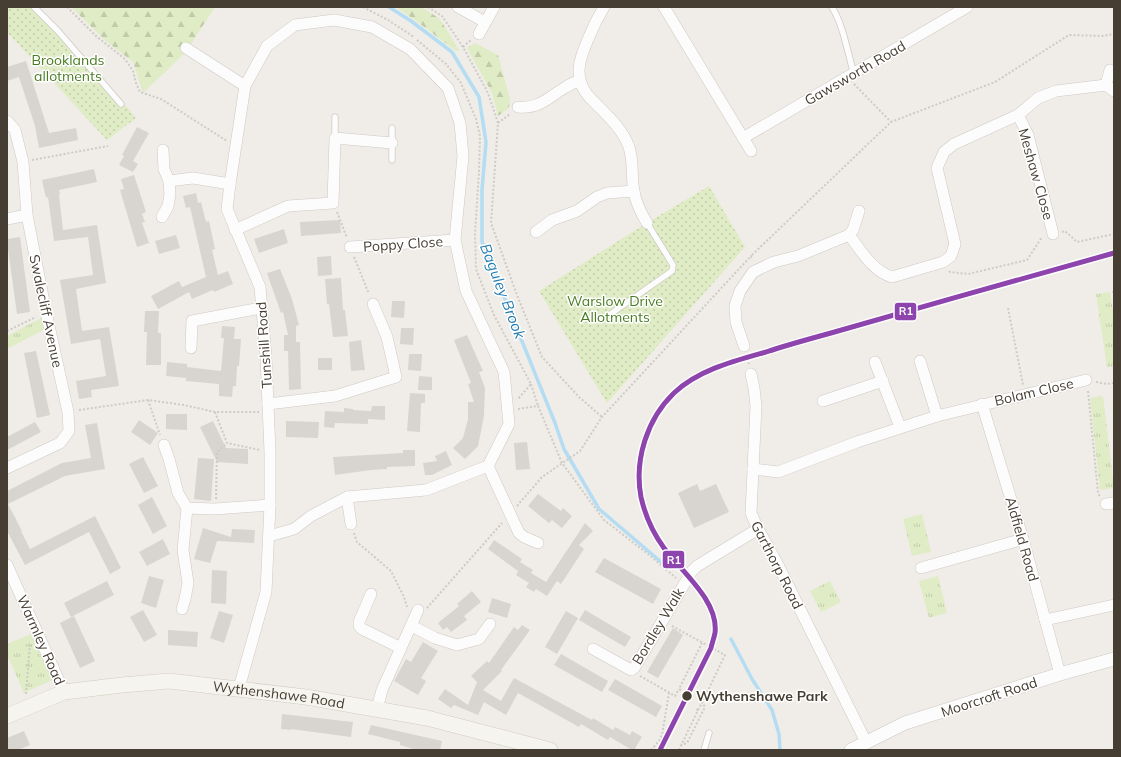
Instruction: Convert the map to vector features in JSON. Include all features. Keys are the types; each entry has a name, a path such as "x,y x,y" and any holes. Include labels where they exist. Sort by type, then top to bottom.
{"main road":[{"name":"Wythenshawe Road","path":"7,716 64,692 168,681 239,688 306,697 427,718 550,750"}],"street":[{"path":"458,7 485,22"},
{"path":"478,34 494,7"},
{"path":"604,7 583,50 579,62 578,72 584,90 622,132 632,156 634,191 637,202 647,223"},
{"path":"664,7 751,151"},
{"name":"Gawsworth Road","path":"743,138 967,7"},
{"name":"Tunshill Road","path":"239,688 266,592 270,505 270,452 266,357 260,287 227,209 245,86 266,46 295,25 334,20 372,27 410,49 448,88 460,123 463,156 455,240"},
{"path":"186,48 245,86"},
{"path":"849,235 872,265 878,271 885,274 892,276 943,262 951,256 955,244 937,168 944,152 954,144 1018,116 1038,98 1056,91 1110,88 1110,70"},
{"path":"518,107 535,106 543,103 565,87 580,80"},
{"name":"Meshaw Close","path":"1018,116 1028,135 1052,234"},
{"name":"Swalecliff Avenue","path":"7,121 15,130 23,162 27,215 68,412 69,431 60,443 7,468"},
{"path":"235,230 288,206 333,203 335,138 392,143"},
{"path":"162,217 168,206 170,194 169,181 164,169 163,150"},
{"path":"169,181 193,178 230,184"},
{"path":"536,232 552,220 577,211 597,197 612,192 634,191"},
{"path":"744,346 736,322 735,306 740,291 753,272 774,262 798,256 849,235 853,230 859,211"},
{"path":"7,219 27,215"},
{"path":"269,536 294,529 311,516 346,497 426,490 488,466 509,424 504,372 466,291 455,240"},
{"name":"Poppy Close","path":"350,247 455,240"},
{"path":"268,408 335,396 396,377 387,337 373,304"},
{"path":"191,348 192,321 262,308"},
{"path":"920,361 937,416"},
{"path":"875,362 900,427"},
{"name":"Garthorp Road","path":"751,374 756,406 751,513 777,563 863,746"},
{"name":"Bolam Close","path":"982,404 1086,380"},
{"path":"823,402 883,381"},
{"path":"753,469 778,472 900,427 982,404"},
{"name":"Aldfield Road","path":"982,404 1060,674"},
{"path":"164,445 178,493 187,508 183,550 188,583 182,609"},
{"path":"488,466 520,533 524,537 538,543"},
{"path":"346,497 352,524"},
{"path":"187,508 215,509 270,505"},
{"name":"Bordley Walk","path":"593,649 631,670 635,667 683,585 696,566 758,529"},
{"path":"921,568 1022,539"},
{"name":"Warmley Road","path":"7,565 64,692"},
{"path":"371,594 358,622 359,626 362,629 401,648"},
{"path":"1045,620 1114,605"},
{"path":"377,709 382,690 401,648 422,610"},
{"path":"412,626 435,638 457,645 479,639 490,624"},
{"name":"Moorcroft Road","path":"851,750 863,746 905,723 1060,674 1114,659"}],"lane":[{"path":"34,7 58,31 121,104"},
{"path":"832,7 838,17 842,29 851,76"},
{"path":"335,117 335,138"},
{"path":"392,128 392,160"},
{"path":"602,320 672,271 673,268 671,262 647,223"},
{"path":"704,750 709,733"}],"path":[{"path":"67,7 96,36 125,60 132,72 140,92 161,99 236,148"},
{"path":"428,7 442,16 463,47 488,93 498,123 491,223 517,295 542,357 579,397 602,417"},
{"path":"422,610 542,477 580,451 602,417 751,256 891,122 995,82 1069,36 1102,36 1114,34"},
{"path":"851,76 891,122"},
{"path":"498,123 518,107"},
{"path":"23,162 108,146"},
{"path":"333,203 373,304"},
{"path":"943,262 950,272 968,274 1026,260 1043,236 1065,231 1077,242 1114,234"},
{"path":"751,256 753,272"},
{"path":"1113,291 1114,295"},
{"path":"1008,308 1025,394"},
{"path":"7,332 46,312"},
{"path":"494,315 531,384 538,406 562,462 604,520 648,554 683,585"},
{"path":"744,346 751,374"},
{"path":"1110,504 1098,493 1086,380 1107,384 1114,383"},
{"path":"507,410 531,384"},
{"path":"68,412 148,400 184,405 215,412 268,408"},
{"path":"148,400 164,445"},
{"path":"507,410 538,406"},
{"path":"215,412 227,443"},
{"path":"227,443 270,452"},
{"path":"215,509 217,452 227,443"},
{"path":"352,524 357,542 391,571 404,597 412,626"},
{"path":"663,620 724,655 679,750"},
{"path":"24,708 30,640"},
{"path":"631,670 675,696 680,689 702,643"},
{"path":"651,750 662,735 669,693"},
{"path":"681,745 687,743 705,707 702,703"}],"green space":[{"name":"Brooklands allotments","path":"7,7 36,7 80,51 136,118 107,140 7,32"},
{"path":"71,7 215,7 185,53 143,93 133,62 106,41"},
{"path":"396,7 422,7 440,19 459,50 456,51"},
{"path":"475,43 498,55 510,99 509,108 498,116 492,93 467,48"},
{"name":"Warslow Drive Allotments","path":"709,186 745,247 607,403 539,291"},
{"path":"1110,292 1114,316 1114,366 1107,367 1096,294"},
{"path":"43,317 45,329 7,349 7,336"},
{"path":"1103,396 1114,488 1100,490 1090,398"},
{"path":"922,514 931,552 912,556 903,519"},
{"path":"938,576 947,613 929,618 919,581"},
{"path":"830,581 841,602 821,612 810,591"},
{"path":"31,634 52,680 24,693 7,655 7,644"}],"building":[{"path":"26,61 49,133 76,128 78,140 39,148 35,126 19,77 7,81 7,67"},
{"path":"137,127 149,133 133,161 138,164 133,172 119,165 124,156 122,155"},
{"path":"94,169 97,182 59,190 63,230 97,225 106,283 76,289 82,331 109,327 119,386 91,390 92,397 79,399 76,381 106,376 100,339 71,344 60,280 93,275 88,237 54,241 48,197 46,198 42,180"},
{"path":"134,175 146,212 142,214 145,222 142,223 149,243 137,247 120,190 124,189 121,179"},
{"path":"196,193 198,203 201,202 206,222 209,221 215,249 212,250 218,275 228,271 233,284 214,292 213,290 192,299 189,292 158,309 151,296 179,281 182,287 206,277 190,207 186,208 183,196"},
{"path":"340,220 341,233 301,236 300,222"},
{"path":"284,229 288,243 259,253 254,239"},
{"path":"176,235 180,248 159,254 155,241"},
{"path":"20,237 30,312 17,314 7,249 7,239"},
{"path":"331,256 332,275 318,276 317,257"},
{"path":"280,269 292,299 299,325 296,326 296,342 300,342 301,389 289,390 288,351 284,351 284,335 288,335 283,312 281,313 267,273"},
{"path":"341,278 343,310 345,310 348,336 333,337 329,304 327,304 325,279"},
{"path":"392,301 405,301 404,318 391,317"},
{"path":"145,311 159,311 158,333 161,333 161,365 146,365 147,332 144,332"},
{"path":"222,326 235,327 234,339 241,339 236,386 233,386 232,397 219,396 219,384 186,381 186,378 166,376 167,362 187,364 187,367 221,371 224,338 221,338"},
{"path":"401,328 414,328 413,345 400,344"},
{"path":"467,335 483,371 479,372 485,388 484,416 478,446 465,459 453,448 463,438 468,419 468,402 474,402 468,384 471,383 454,340"},
{"path":"361,340 365,370 351,371 349,342"},
{"path":"36,351 50,415 37,418 24,353"},
{"path":"409,354 422,354 421,371 408,370"},
{"path":"318,358 332,358 332,370 318,370"},
{"path":"419,376 432,377 432,390 418,390"},
{"path":"410,393 425,394 425,403 421,403 420,432 407,431"},
{"path":"372,406 385,406 385,420 368,419 368,424 335,423 334,428 324,427 325,411 344,412 344,408 371,411"},
{"path":"166,414 187,414 187,430 166,429"},
{"path":"139,420 158,433 150,445 131,432"},
{"path":"213,421 226,448 248,449 248,464 217,462 200,427"},
{"path":"286,421 319,422 318,438 286,437"},
{"path":"35,422 41,432 7,450 7,437"},
{"path":"97,423 105,469 65,476 8,504 30,549 95,516 121,568 110,574 89,532 25,565 7,531 7,491 62,463 91,458 85,425"},
{"path":"527,442 530,469 516,470 514,443"},
{"path":"403,450 415,450 415,466 387,467 387,469 335,475 333,457 403,453"},
{"path":"446,451 452,465 432,475 425,475 423,463 437,461 435,456"},
{"path":"143,457 158,486 144,493 129,464"},
{"path":"198,458 214,459 211,501 194,499"},
{"path":"697,484 700,491 716,484 729,512 694,528 678,493"},
{"path":"538,494 561,511 563,508 572,516 562,528 552,520 549,523 528,506"},
{"path":"152,497 167,526 153,534 138,505"},
{"path":"585,523 593,531 579,545 584,549 561,584 557,581 547,596 536,589 534,592 526,587 529,583 516,575 518,571 488,549 494,540 522,559 520,562 533,570 531,573 546,582"},
{"path":"203,528 231,537 232,529 255,530 254,543 217,541 210,563 194,559"},
{"path":"163,539 170,554 147,566 139,552"},
{"path":"604,558 661,589 653,604 595,572"},
{"path":"212,570 227,571 226,604 211,603"},
{"path":"149,576 164,580 156,608 141,603"},
{"path":"107,581 114,595 71,617 64,603"},
{"path":"472,591 481,602 464,616 467,620 451,632 447,627 443,630 438,623 459,606 457,604"},
{"path":"492,598 511,604 507,618 488,612"},
{"path":"143,610 157,635 144,642 130,617"},
{"path":"585,610 631,637 625,647 579,620"},
{"path":"219,611 233,615 224,643 210,638"},
{"path":"566,611 578,618 557,654 545,647"},
{"path":"74,616 95,661 80,668 60,623"},
{"path":"522,625 530,630 501,670 502,671 483,690 501,701 514,678 592,720 593,718 613,730 615,727 630,735 632,731 642,737 634,750 610,737 608,740 581,724 579,727 518,693 506,715 484,702 478,715 454,705 451,708 438,699 445,689 468,705 477,682 471,676 487,661 489,663 514,627 518,630"},
{"path":"673,628 683,635 658,678 647,672"},
{"path":"168,630 198,632 197,647 168,645"},
{"path":"423,642 438,651 421,678 426,681 418,695 394,681 406,659 411,662"},
{"path":"561,654 608,681 602,692 554,665"},
{"path":"615,679 662,706 656,717 608,690"},
{"path":"282,714 353,722 351,737 281,729"},
{"path":"371,725 442,741 440,750 417,750 400,745 400,742 368,734"},
{"path":"24,731 30,745 18,750 7,750 7,738"}],"waterway":[{"name":"Baguley Brook","path":"389,7 411,21 452,52 479,97 486,142 482,190 482,242 555,423 564,449 599,509 667,567"},
{"name":"Baguley Brook","path":"731,639 752,679 772,710 779,734 780,750"}],"transit line":[{"name":"R1","path":"660,750 711,648 715,633 715,621 711,609 697,587 671,557 656,536 650,524 641,497 639,469 645,441 656,415 674,393 694,378 729,363 798,342 1114,253"}],"place":[{"name":"Wythenshawe Park","path":"687,696"}]}
